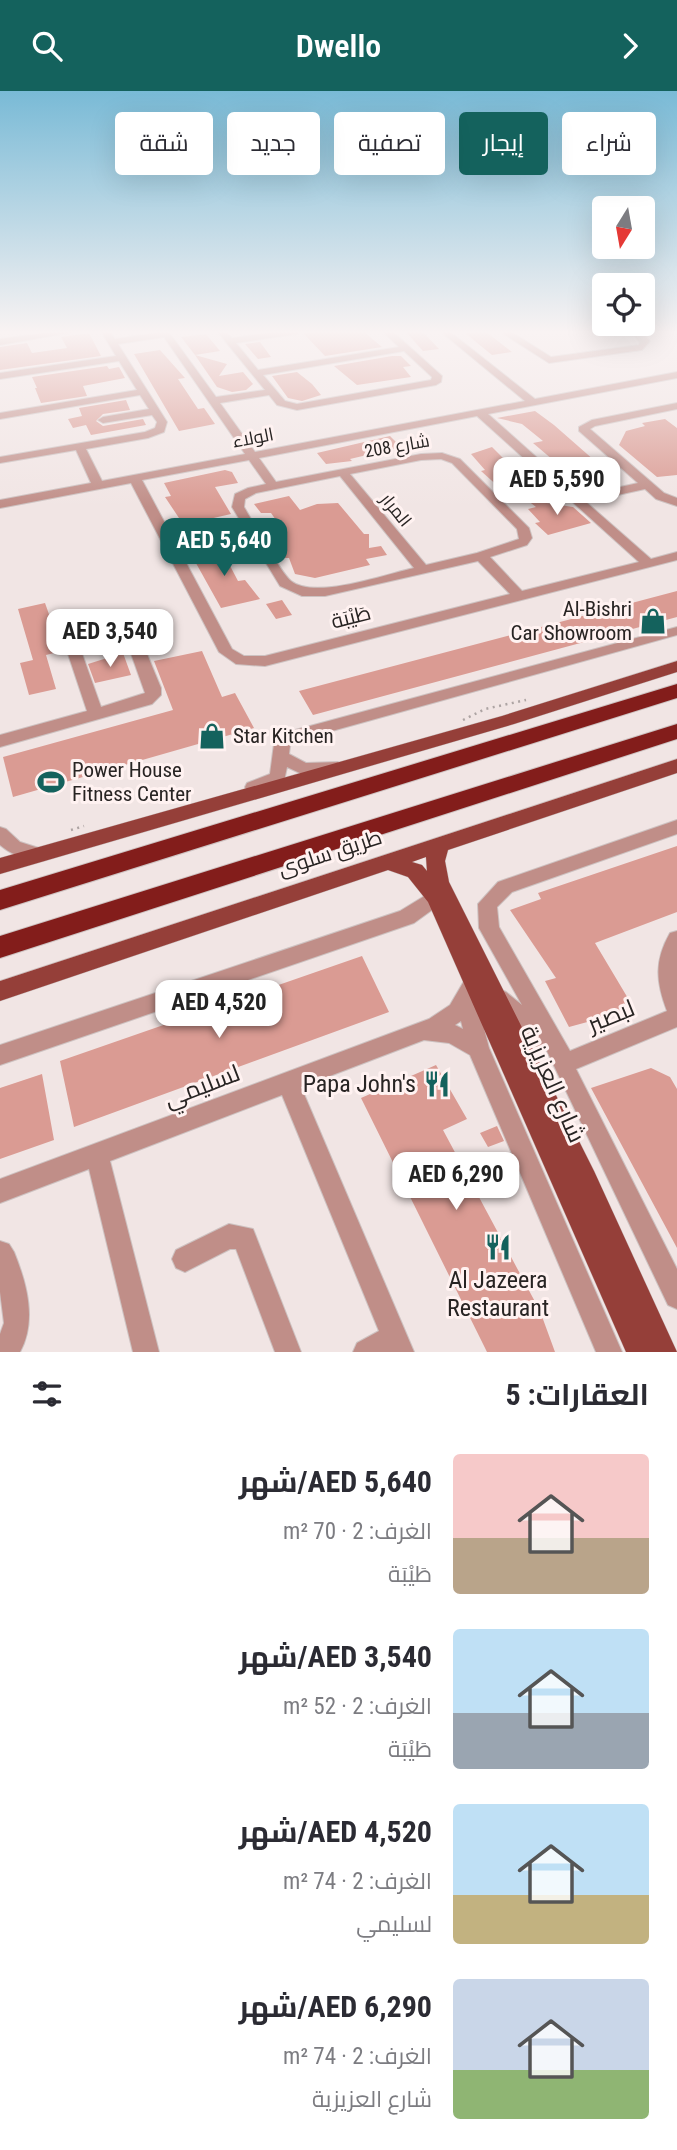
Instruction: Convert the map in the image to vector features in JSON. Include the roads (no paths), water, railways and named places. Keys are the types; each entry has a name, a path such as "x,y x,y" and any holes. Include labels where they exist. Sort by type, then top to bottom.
{"highway":[{"path":"0,900 677,691"},
{"name":"طريق سلوى","path":"0,947 677,731"},
{"path":"0,954 79,923"}],"main road":[{"path":"0,866 359,764 677,666"},
{"name":"طريق سلوى","path":"0,991 677,766"},
{"name":"شارع العزيزية","path":"440,844 435,862 439,882 498,997 585,1180 662,1352"},
{"name":"شارع العزيزية","path":"388,862 415,871 436,897 470,991 641,1352"}],"street":[{"path":"205,390 273,486"},
{"path":"213,401 271,392 285,405 304,407 395,390"},
{"path":"518,390 533,402"},
{"name":"الولاء","path":"0,505 600,390"},
{"path":"0,415 143,392 162,422 160,430 0,460"},
{"path":"677,406 583,426 585,433 646,485 666,499 677,502"},
{"path":"661,409 677,421"},
{"path":"103,420 155,411"},
{"path":"480,413 649,563"},
{"path":"80,447 97,486"},
{"name":"شارع 208","path":"432,456 456,461 526,533 526,538 517,546 481,556 325,592 293,589 285,583 238,507 239,498 244,494 273,486 432,456"},
{"name":"المرار","path":"344,473 422,569"},
{"name":"طَيْبَة","path":"135,479 226,652 241,661 265,661 677,556"},
{"path":"578,500 646,485"},
{"path":"481,556 519,596"},
{"path":"0,741 148,700 153,695 153,688 124,615 77,622 67,631 96,714"},
{"path":"230,801 244,790 278,777 282,744 290,737 677,631"},
{"path":"282,757 304,769 359,764"},
{"path":"565,1063 489,928 487,904 505,887 677,827"},
{"path":"0,834 14,847 39,855"},
{"path":"0,1055 407,917 436,897"},
{"path":"407,917 446,920"},
{"path":"677,939 666,961 668,987 677,1010"},
{"name":"شارع العزيزية","path":"470,991 478,1048 608,1352"},
{"name":"لسليمي","path":"0,1191 423,1031 449,1019 470,991"},
{"name":"شارع العزيزية","path":"498,997 533,1027 565,1063 677,1296"},
{"name":"لبصير","path":"565,1063 677,1017"},
{"path":"423,1031 452,1034 478,1048"},
{"path":"288,1082 398,1344 366,1352"},
{"path":"97,1154 146,1352"},
{"path":"185,1259 229,1235 244,1238 288,1352"},
{"path":"0,1253 5,1261 18,1328 12,1342 0,1351"}],"place":[{"name":"Al-Bishri Car Showroom","path":"653,621"},
{"name":"Star Kitchen","path":"212,736"},
{"name":"Power House Fitness Center","path":"51,782"},
{"name":"Papa John's","path":"437,1084"},
{"name":"Al Jazeera Restaurant","path":"498,1247"}]}
